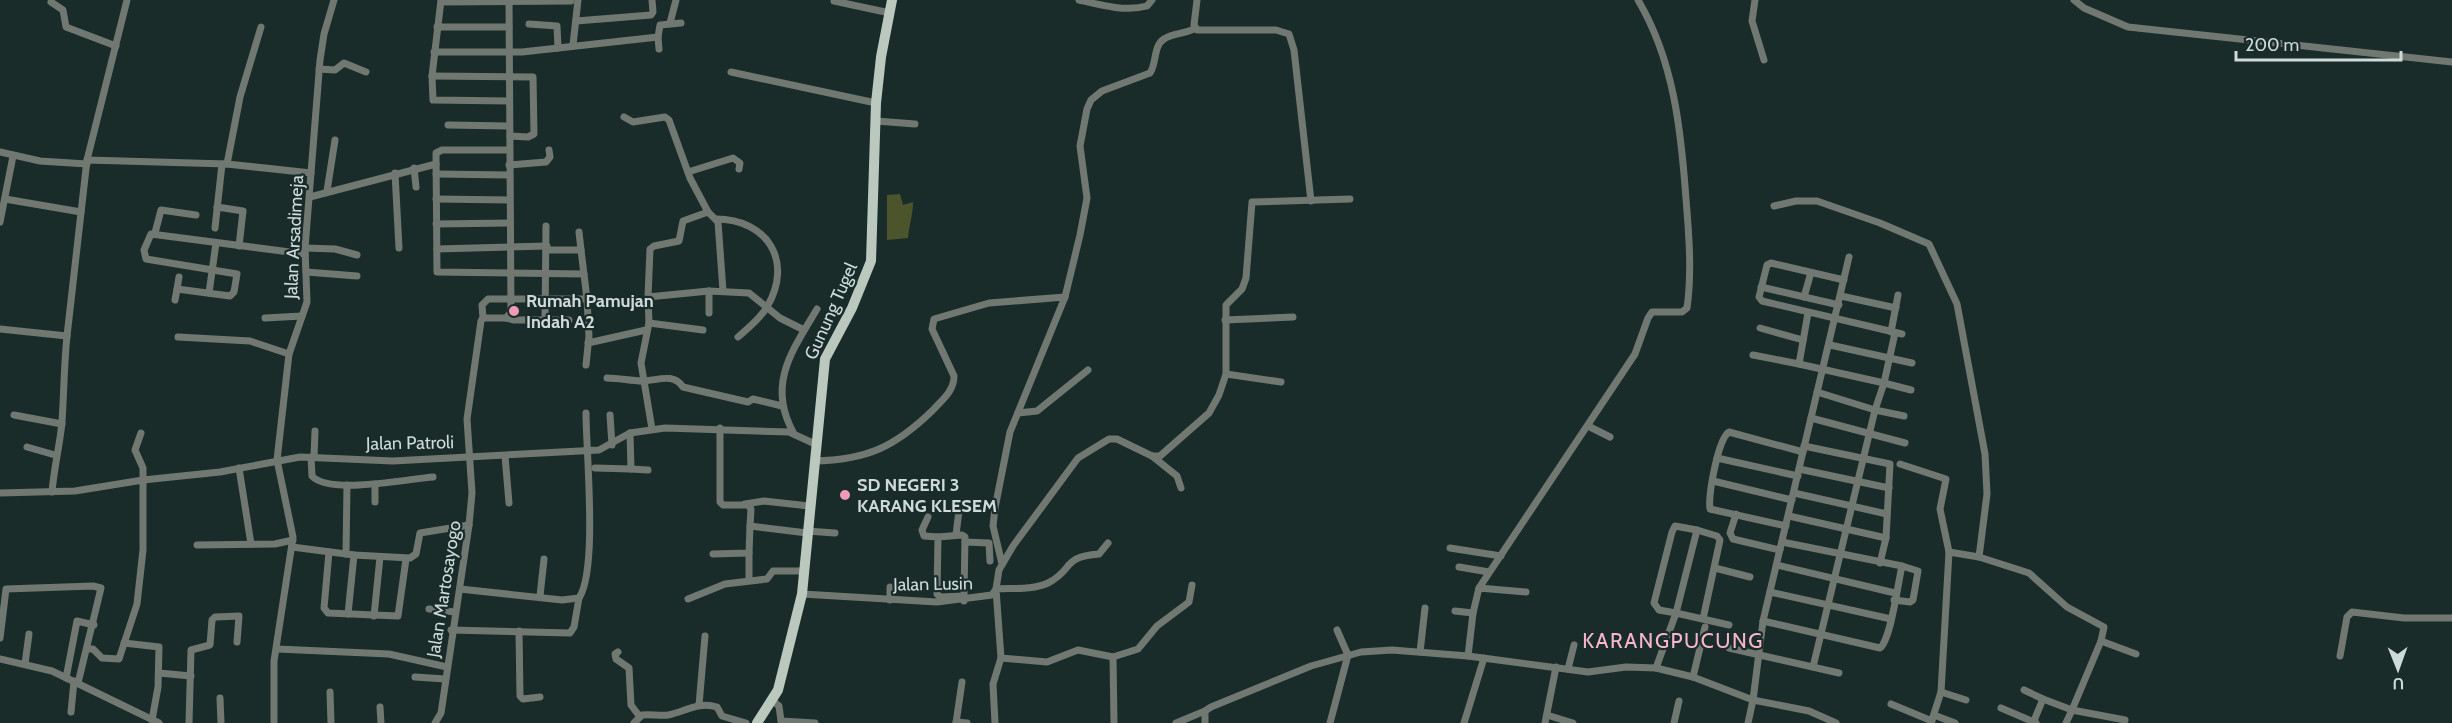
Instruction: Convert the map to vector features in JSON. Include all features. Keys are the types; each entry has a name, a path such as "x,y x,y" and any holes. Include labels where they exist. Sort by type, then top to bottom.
{"main road":[{"name":"Gunung Tugel","path":"757,723 773,701 802,594 825,359 852,308 871,261 876,103 892,0"}],"street":[{"path":"52,492 55,454 62,424 62,379 87,162 127,0"},
{"name":"Jalan Arsadimeja","path":"274,723 273,672 292,544 292,526 277,460 289,354 308,291 305,251 319,69 324,34 334,0"},
{"path":"576,21 651,15 652,0"},
{"path":"670,23 676,0"},
{"path":"1079,0 1104,6 1134,8 1148,6 1152,0"},
{"path":"1196,28 1197,0"},
{"path":"1468,656 1473,613 1479,588 1635,354 1648,318 1652,312 1685,311 1690,291 1688,226 1680,125 1672,88 1655,33 1638,0"},
{"path":"1755,0 1752,21 1764,60"},
{"path":"2074,0 2084,8 2128,27 2452,62"},
{"path":"509,101 434,100 432,76 441,1 574,1 576,21 573,45"},
{"path":"506,318 510,315 511,299 509,1"},
{"path":"834,1 890,13"},
{"path":"51,2 61,7 66,27 116,46"},
{"path":"659,49 660,25 681,23"},
{"path":"529,24 557,26 558,48"},
{"path":"215,228 224,164 240,97 261,27"},
{"path":"437,27 509,27"},
{"path":"1002,564 993,520 1010,432 1065,297 1087,198 1080,146 1091,100 1102,91 1150,73 1159,44 1163,39 1196,28 1200,31 1276,30 1289,34 1294,50 1311,201"},
{"path":"434,52 509,52 658,37"},
{"path":"319,69 334,70 344,63 366,72"},
{"path":"731,72 876,103"},
{"path":"432,76 531,76 534,80 534,134 528,137 510,136"},
{"path":"624,117 633,122 668,118 688,172 708,212 716,219 735,219 750,225 770,241 775,251 776,283 767,306 738,337"},
{"path":"876,121 915,123"},
{"path":"448,124 509,126"},
{"path":"327,191 335,140"},
{"path":"509,150 439,150 436,154 437,270 440,273 584,274"},
{"path":"509,165 546,162 550,157 549,150"},
{"path":"0,152 40,161 224,164 311,172"},
{"path":"0,222 13,156"},
{"path":"688,172 733,158 740,163 740,169"},
{"path":"310,196 436,164"},
{"path":"414,168 416,187"},
{"path":"395,173 399,248"},
{"path":"436,174 509,175"},
{"path":"436,199 509,200"},
{"path":"1152,456 1164,454 1209,413 1219,395 1226,374 1227,302 1245,284 1252,202 1350,199"},
{"path":"4,200 81,212"},
{"path":"1774,206 1796,201 1817,201 1880,223 1929,244 1957,304 1985,454 1986,494 1979,556"},
{"path":"217,207 243,211 239,246"},
{"path":"155,233 161,210 196,215"},
{"path":"652,429 641,359 648,327 650,249 654,246 679,241 683,221 708,212"},
{"path":"716,219 723,291"},
{"path":"436,224 510,223"},
{"path":"545,320 546,226"},
{"path":"579,232 587,299 586,364"},
{"path":"177,289 230,296 237,275 146,259 146,243 150,235 155,233 239,246 305,251 335,249 357,255"},
{"path":"209,293 216,243"},
{"path":"436,249 511,247 582,250"},
{"path":"1748,723 1763,621 1836,320 1849,257"},
{"path":"1844,280 1771,263 1767,266 1759,297 1762,301 1896,333"},
{"path":"306,272 357,276"},
{"path":"1804,297 1810,276"},
{"path":"175,300 178,277"},
{"path":"1761,287 1839,305"},
{"path":"648,297 709,291 749,293 780,318 804,330"},
{"path":"709,291 709,313"},
{"path":"1813,667 1819,632 1896,333 1898,295"},
{"path":"1841,296 1896,308"},
{"path":"814,461 846,459 886,447 904,436 948,394 954,376 932,329 934,319 989,303 1065,297"},
{"path":"569,320 483,318 482,305 485,300 587,299"},
{"path":"793,432 782,406 782,375 817,309"},
{"path":"1799,364 1808,313"},
{"path":"265,318 302,316"},
{"path":"1225,320 1293,317"},
{"name":"Jalan Martosayogo","path":"437,722 441,714 451,630 469,525 472,495 467,419 483,318"},
{"path":"588,343 648,327 703,330"},
{"path":"1760,328 1803,340"},
{"path":"0,329 67,336"},
{"path":"178,337 250,341 289,354"},
{"path":"1830,345 1912,363"},
{"path":"1754,355 1911,390"},
{"path":"1018,413 1037,411 1088,370"},
{"path":"1226,374 1281,382"},
{"path":"607,378 644,381 670,378 679,381 683,387 748,402 754,400 782,406"},
{"path":"1817,392 1875,410 1904,416"},
{"path":"451,630 570,633 574,627 579,598 584,589 589,538 585,413"},
{"path":"14,415 62,424"},
{"path":"610,416 612,445"},
{"path":"1811,418 1905,443"},
{"path":"1588,426 1610,437"},
{"path":"720,428 720,502 723,505 764,501 809,506"},
{"name":"Jalan Patroli","path":"0,493 75,491 238,468 277,460 312,457 393,461 599,450 612,445 630,432 652,429 720,428 793,432 815,444"},
{"path":"315,432 311,473 314,479 347,486 433,477"},
{"path":"630,432 632,468"},
{"path":"1786,526 1710,509 1717,458 1723,437 1729,432 1890,465 1886,538 1880,563"},
{"path":"88,649 93,649 102,658 117,660 120,658 137,604 143,550 143,480 142,463 135,450 141,433"},
{"name":"Jalan Lusin","path":"802,594 890,600 988,597 996,589 1002,564 1046,504 1069,467 1106,440 1117,439 1152,456 1177,476 1181,488"},
{"path":"27,447 55,454"},
{"path":"505,456 509,504"},
{"path":"1717,458 1889,488"},
{"path":"1900,464 1946,479 1940,509 1949,552 1941,692 1932,720"},
{"path":"238,468 251,544"},
{"path":"595,468 648,470"},
{"path":"1713,481 1793,497 1851,505 1887,514"},
{"path":"375,484 375,502"},
{"path":"347,486 350,554 348,614"},
{"path":"956,535 960,502"},
{"path":"745,504 751,509 749,580"},
{"path":"1736,514 1730,533 1733,539 1841,553 1918,571 1913,600 1910,602 1834,577 1777,565"},
{"path":"1789,516 1886,538"},
{"path":"928,517 922,534 938,537 962,535 965,542 964,598 940,597 937,594 938,537"},
{"path":"197,545 292,544 329,552 406,559 416,554 420,533 469,525"},
{"path":"1703,619 1716,568 1720,538 1679,525 1673,528 1654,603 1659,610 1729,625"},
{"path":"750,526 835,533"},
{"path":"1656,668 1676,613 1697,530"},
{"path":"965,542 989,543 990,561"},
{"path":"995,723 993,684 1000,658 996,589 1046,584 1072,560 1083,555 1099,554 1108,543"},
{"path":"1450,548 1501,555"},
{"path":"329,552 324,611 328,614 395,617 400,613 406,559"},
{"path":"1949,552 1979,556 2036,578 2067,607 2102,625 2101,641 2066,723"},
{"path":"713,554 749,553"},
{"path":"374,616 380,557"},
{"path":"540,596 544,559"},
{"path":"1763,621 1819,632 1880,648 1884,643 1891,619 1902,566"},
{"path":"1459,567 1489,572"},
{"path":"1716,568 1750,577"},
{"path":"688,599 725,584 767,579 773,571 805,572"},
{"path":"1000,658 1047,662 1078,650 1113,657 1138,649 1157,626 1189,602 1192,585"},
{"path":"0,638 4,591 11,587 93,586 101,588 91,639 76,682 71,712"},
{"path":"890,587 890,600"},
{"path":"460,588 562,600 579,598"},
{"path":"1479,588 1526,592"},
{"path":"1770,592 1891,619"},
{"path":"1420,652 1425,608"},
{"path":"429,609 454,612"},
{"path":"1455,611 1473,613"},
{"path":"2340,656 2347,617 2352,612 2404,618 2452,618"},
{"path":"189,723 191,650 210,645 215,617 239,616 237,642"},
{"path":"66,678 77,621 94,625"},
{"path":"1693,677 1705,627"},
{"path":"1330,723 1348,655 1337,630"},
{"path":"519,631 520,696 522,699 540,697"},
{"path":"25,664 28,634"},
{"path":"75,636 91,639"},
{"path":"699,705 705,636"},
{"path":"2101,641 2136,654"},
{"path":"0,659 25,664 76,682 156,722 159,647 124,643"},
{"path":"1568,669 1574,645"},
{"path":"1729,648 1839,673"},
{"path":"277,649 389,654 447,667"},
{"path":"1176,723 1311,666 1348,655 1392,650 1468,656 1601,672 1626,667 1656,668 1693,677 1753,700 1809,711 1836,723"},
{"path":"618,652 615,654 616,660 629,668 631,705 640,717"},
{"path":"1113,657 1114,723"},
{"path":"1464,723 1484,658"},
{"path":"1556,667 1546,719 1573,723"},
{"path":"159,673 191,676"},
{"path":"415,677 445,679"},
{"path":"962,682 956,722 967,723"},
{"path":"2024,690 2072,710 2125,720"},
{"path":"330,692 331,723"},
{"path":"1941,692 1966,700"},
{"path":"220,698 220,723"},
{"path":"2001,708 2034,723 2043,699"},
{"path":"773,701 779,706 781,721 815,723"},
{"path":"1674,723 1679,701"},
{"path":"1891,704 1932,720 1955,723"},
{"path":"634,723 640,717 667,715 699,705 717,707 722,716 746,723"},
{"path":"380,707 381,723"},
{"path":"1205,711 1205,723"},
{"path":"141,723 142,714"}],"green space":[{"path":"900,194 903,205 913,202 908,238 887,240 887,195"}],"place":[{"name":"Rumah Pamujan Indah A2","path":"514,311"},
{"name":"SD NEGERI 3 KARANG KLESEM","path":"845,495"}],"district":[{"name":"KARANGPUCUNG","path":"1673,641"}]}
